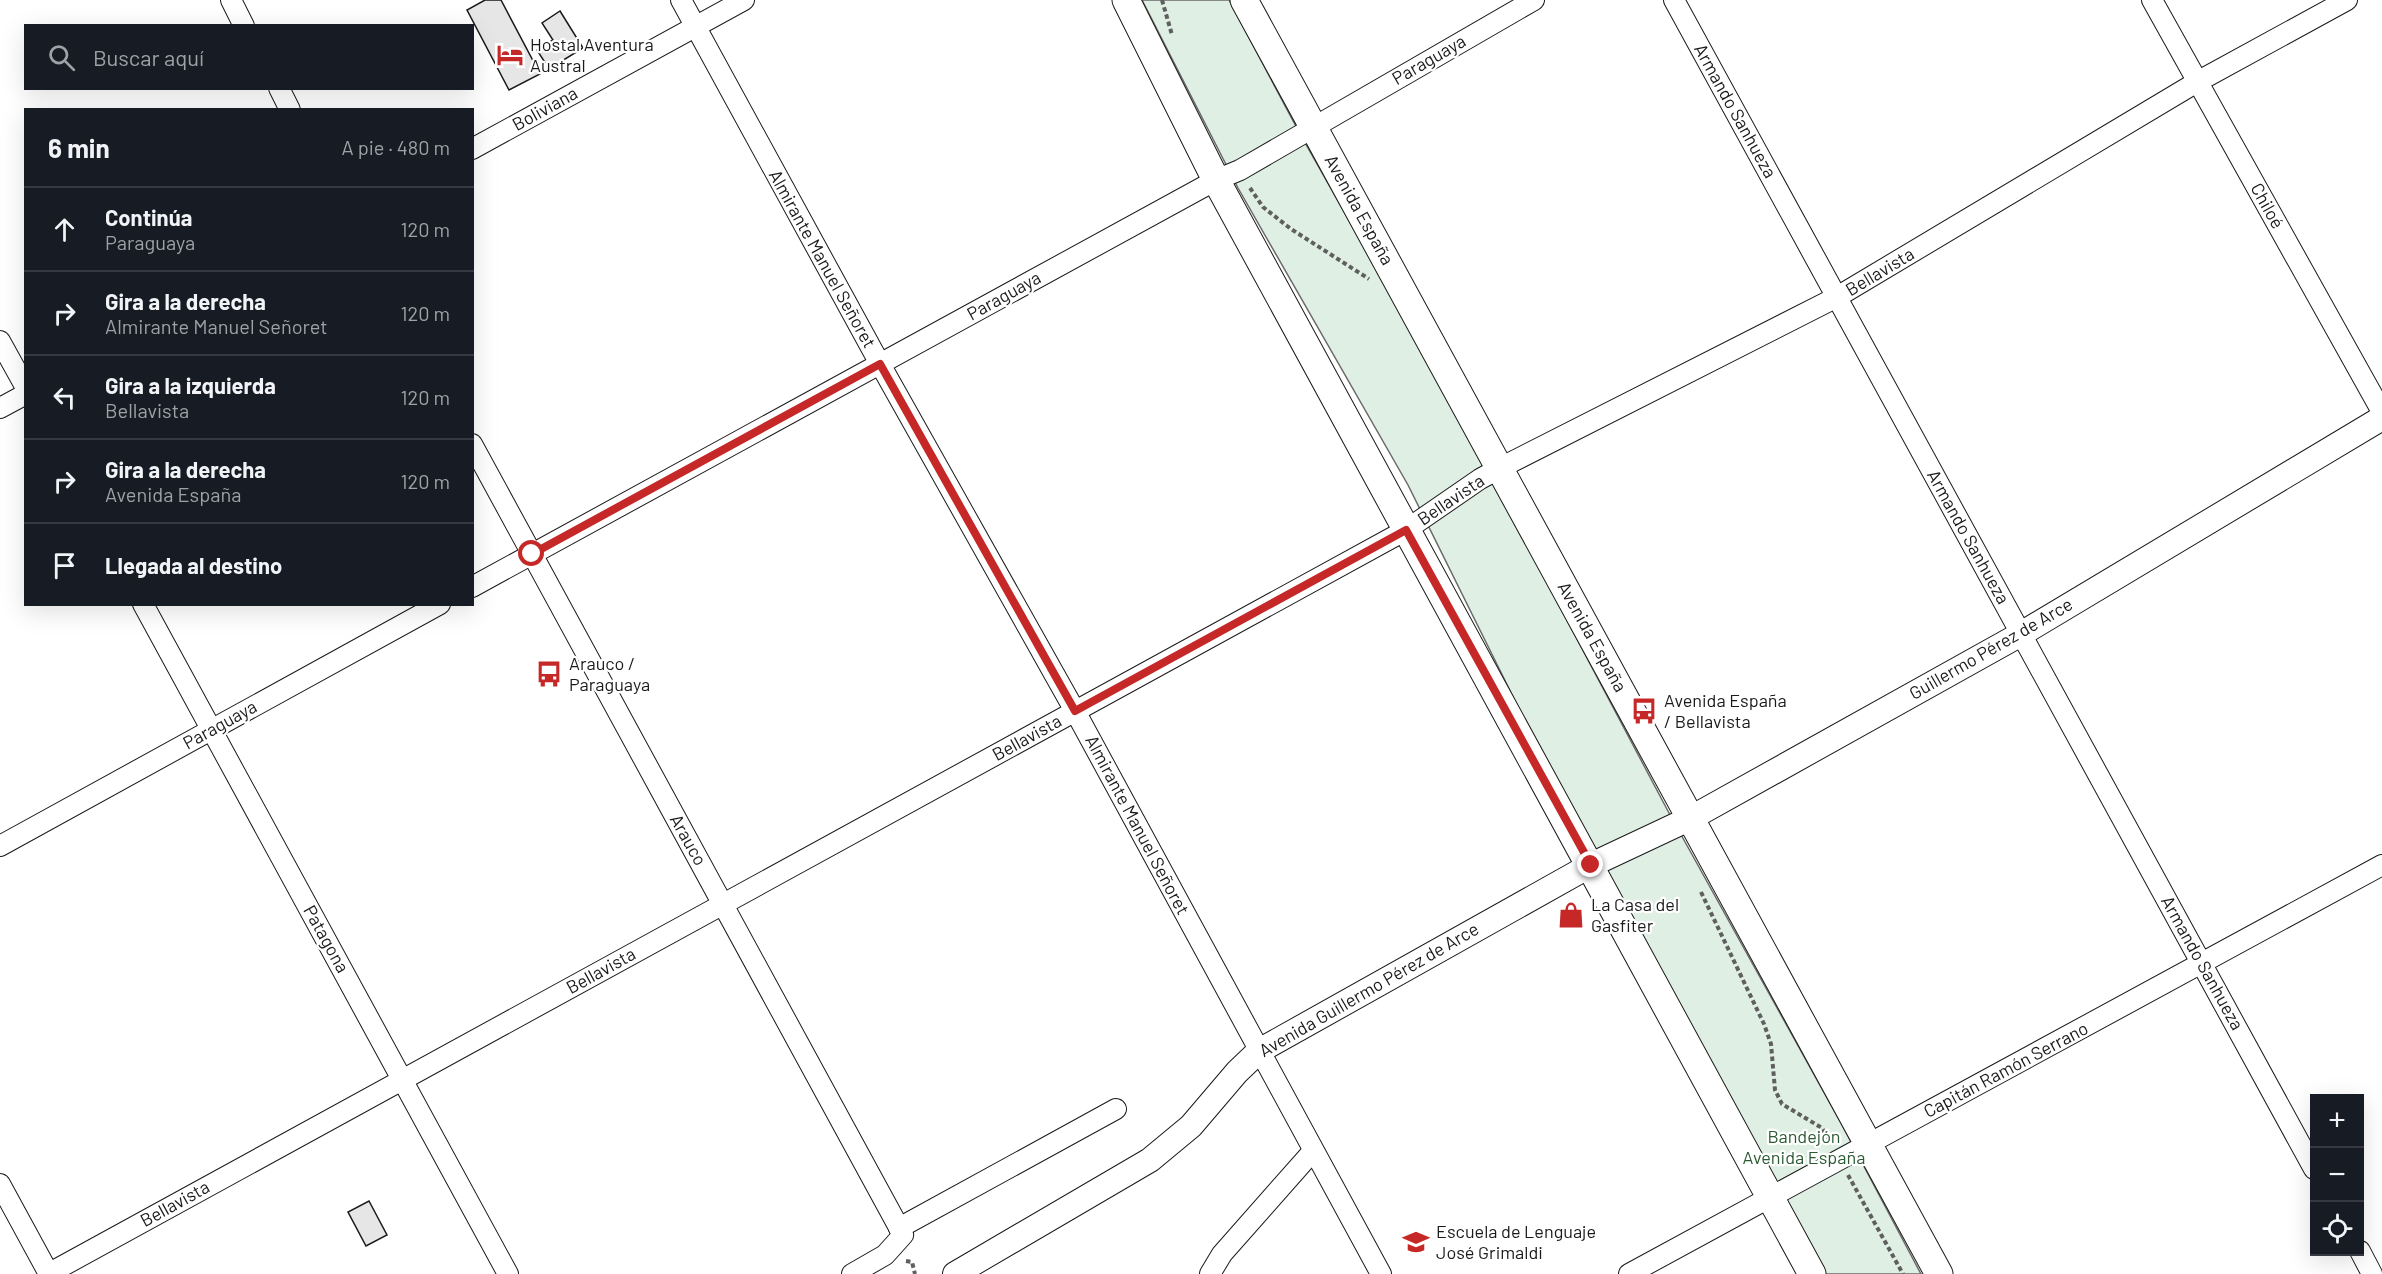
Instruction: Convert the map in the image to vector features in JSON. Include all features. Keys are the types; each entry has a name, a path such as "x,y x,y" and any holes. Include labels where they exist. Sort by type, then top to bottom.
{"main road":[{"path":"1126,0 1228,175 1406,530 1591,865 1812,1274"},
{"name":"Avenida España","path":"1244,0 1939,1274"}],"street":[{"path":"231,0 243,24"},
{"name":"Almirante Manuel Señoret","path":"681,0 880,364 1075,711 1381,1274"},
{"name":"Boliviana","path":"474,148 744,0"},
{"name":"Paraguaya","path":"474,586 1228,175 1534,0"},
{"name":"Armando Sanhueza","path":"1674,0 2310,1162"},
{"name":"Chiloé","path":"2152,0 2382,412"},
{"name":"Bellavista","path":"48,1274 1406,530 1480,478 1837,297 2198,82 2347,0"},
{"path":"280,90 289,108"},
{"path":"0,341 24,384"},
{"path":"0,408 24,395"},
{"name":"Guillermo Pérez de Arce","path":"1591,865 1691,818 2021,634 2382,418"},
{"name":"Arauco","path":"474,448 901,1232"},
{"name":"Patagona","path":"144,606 508,1274"},
{"name":"Paraguaya","path":"0,846 436,606"},
{"name":"Avenida Guillermo Pérez de Arce","path":"955,1274 1150,1160 1191,1126 1237,1072 1259,1051 1591,865"},
{"name":"Capitán Ramón Serrano","path":"1629,1274 2382,865"},
{"path":"852,1274 885,1255 901,1232 1116,1109"},
{"path":"1210,1274 1222,1254 1313,1151"},
{"path":"0,1184 48,1274"},
{"path":"2363,1256 2372,1274"}],"path":[{"path":"1162,0 1174,44"},
{"path":"1228,175 1291,229 1369,279 1375,286"},
{"path":"1700,891 1764,1024 1771,1044 1775,1090 1778,1097 1782,1104 1792,1112 1812,1120 1822,1128 1903,1274"}],"green space":[{"name":"Bandejón Avenida España","path":"1142,0 1229,0 1300,134 1442,384 1669,813 1842,1125 1921,1274 1822,1274 1595,862 1408,485 1238,188"}],"building":[{"name":"Hostal Aventura Austral","path":"485,0 501,0 540,74 509,90 467,10"},
{"path":"560,11 583,48 549,69 537,50 553,40 542,23"},
{"path":"369,1201 387,1235 366,1246 348,1212"}],"place":[{"name":"Hostal Aventura Austral","path":"510,55"},
{"name":"Arauco / Paraguaya","path":"549,674"},
{"name":"Avenida España / Bellavista","path":"1644,711"},
{"name":"La Casa del Gasfiter","path":"1571,915"},
{"name":"Escuela de Lenguaje José Grimaldi","path":"1416,1242"}],"route":[{"path":"532,554 880,364 1075,711 1406,530 1591,865"}]}
